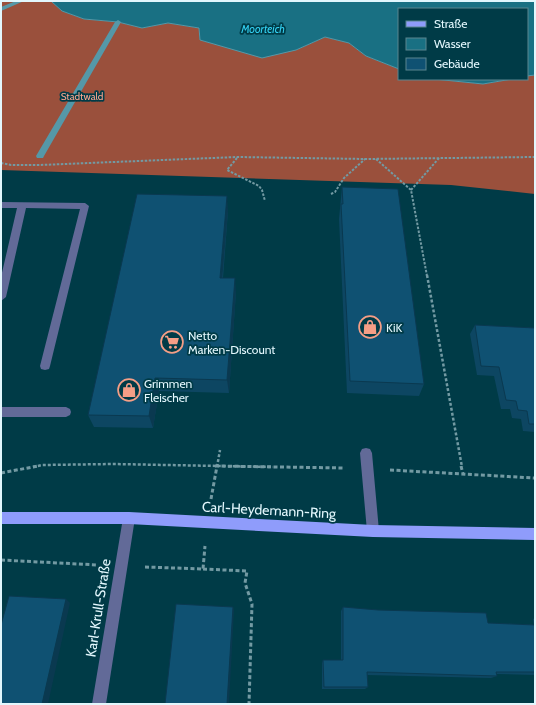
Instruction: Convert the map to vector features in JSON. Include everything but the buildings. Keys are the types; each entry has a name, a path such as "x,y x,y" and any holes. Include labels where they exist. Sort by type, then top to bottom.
{"main road":[{"name":"Carl-Heydemann-Ring","path":"1,518 129,518 373,531 535,534"}],"street":[{"path":"1,205 85,206 45,366"},
{"path":"1,297 22,206"},
{"path":"1,253 11,253"},
{"path":"1,412 66,412"},
{"path":"366,453 366,469 373,531"},
{"name":"Karl-Krull-Straße","path":"99,704 129,518"}],"path":[{"path":"411,190 441,157"},
{"path":"1,163 11,165 40,165 237,158 365,159 535,157"},
{"path":"237,158 227,170 259,186 262,190 265,201"},
{"path":"375,158 411,190 463,474"},
{"path":"331,194 335,192 347,175 365,159"},
{"path":"217,467 220,450"},
{"path":"1,473 42,466 113,464 366,469 535,478"},
{"path":"1,560 121,566"},
{"path":"203,569 247,571 245,583 252,604 249,704"}],"green space":[{"name":"Stadtwald","path":"1,1 51,1 62,11 84,19 118,22 142,28 168,23 199,28 200,40 230,48 296,50 325,37 349,43 366,56 398,69 398,80 444,80 483,84 506,80 528,80 528,76 535,75 535,194 451,185 1,170"}],"water":[{"name":"Moorteich","path":"51,1 535,1 535,75 528,76 528,8 398,8 398,69 366,56 349,43 325,37 296,50 262,58 200,40 199,28 168,23 142,28 118,22 84,19 62,11"},
{"path":"444,80 506,80 483,84"}],"waterway":[{"path":"1,9 21,1"},
{"path":"40,156 118,22"}],"place":[{"name":"KiK","path":"370,327"},
{"name":"Netto Marken-Discount","path":"172,342"},
{"name":"Grimmen Fleischer","path":"129,390"}]}
